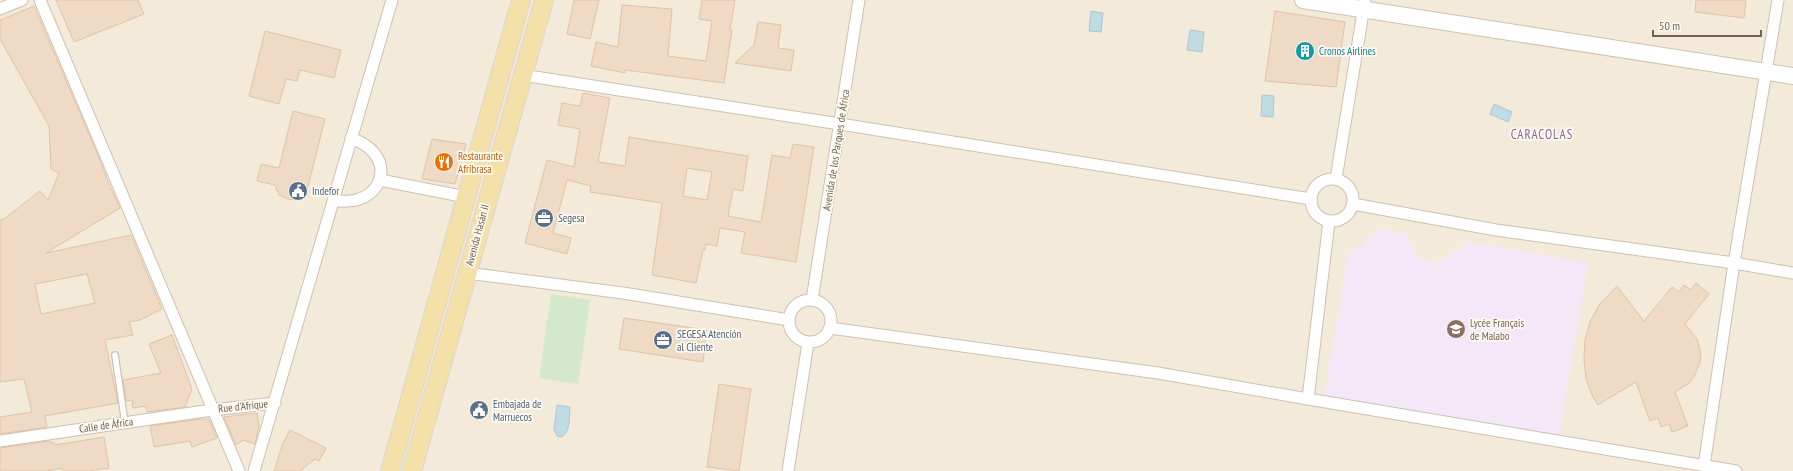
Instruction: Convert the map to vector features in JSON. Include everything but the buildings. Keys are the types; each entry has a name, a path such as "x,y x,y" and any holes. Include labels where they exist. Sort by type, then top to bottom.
{"main road":[{"name":"Avenida Hasán II","path":"390,471 521,0"},
{"name":"Avenida Hasán II","path":"412,471 544,0"}],"street":[{"path":"0,9 22,0"},
{"path":"40,0 239,471"},
{"path":"254,471 392,0"},
{"name":"Avenida de los Parques de África","path":"812,300 859,0"},
{"path":"1303,0 1364,5 1793,76"},
{"path":"1704,466 1734,263 1778,0"},
{"path":"1336,179 1364,5"},
{"path":"522,75 1311,199"},
{"path":"334,201 355,200 361,198 373,190 380,180 381,166 374,152 361,142 351,138"},
{"path":"1336,179 1348,186 1353,194 1353,204 1350,212 1343,219 1329,221 1317,215 1312,208 1311,199 1317,185 1326,180 1336,179"},
{"path":"380,180 466,197"},
{"path":"1353,204 1496,230 1734,263 1793,273"},
{"path":"1308,400 1329,221"},
{"path":"467,273 622,293 789,320"},
{"path":"812,300 821,303 828,310 831,319 830,328 822,339 808,342 796,337 790,329 789,320 792,311 798,304 812,300"},
{"path":"830,328 1158,373 1308,400 1736,471"},
{"path":"788,471 808,342"},
{"name":"Rue d'Afrique","path":"212,410 274,403"},
{"name":"Calle de África","path":"0,441 212,410"}],"lane":[{"path":"115,355 125,422"}],"shaded area":[{"path":"0,0 1793,0 1793,471 0,471"},
{"name":"Lycée Français de Malabo","path":"1381,229 1406,234 1418,258 1440,263 1468,242 1588,263 1559,435 1325,396 1348,255"}],"green space":[{"path":"551,294 590,300 578,384 539,378"}],"water":[{"path":"1091,11 1103,13 1101,32 1089,31"},
{"path":"1190,30 1204,32 1202,52 1187,50"},
{"path":"1262,95 1274,96 1273,117 1261,116"},
{"path":"1494,104 1512,112 1508,122 1490,114"},
{"path":"557,405 570,407 568,428 561,437 557,436 554,429"}],"place":[{"name":"Cronos Airlines","path":"1305,51"},
{"name":"Restaurante Afribrasa","path":"444,162"},
{"name":"Indefor","path":"298,191"},
{"name":"Segesa","path":"544,218"},
{"name":"Lycée Français de Malabo","path":"1456,329"},
{"name":"SEGESA Atención al Cliente","path":"663,340"},
{"name":"Embajada de Marruecos","path":"479,410"}],"district":[{"name":"CARACOLAS","path":"1542,134"}]}
